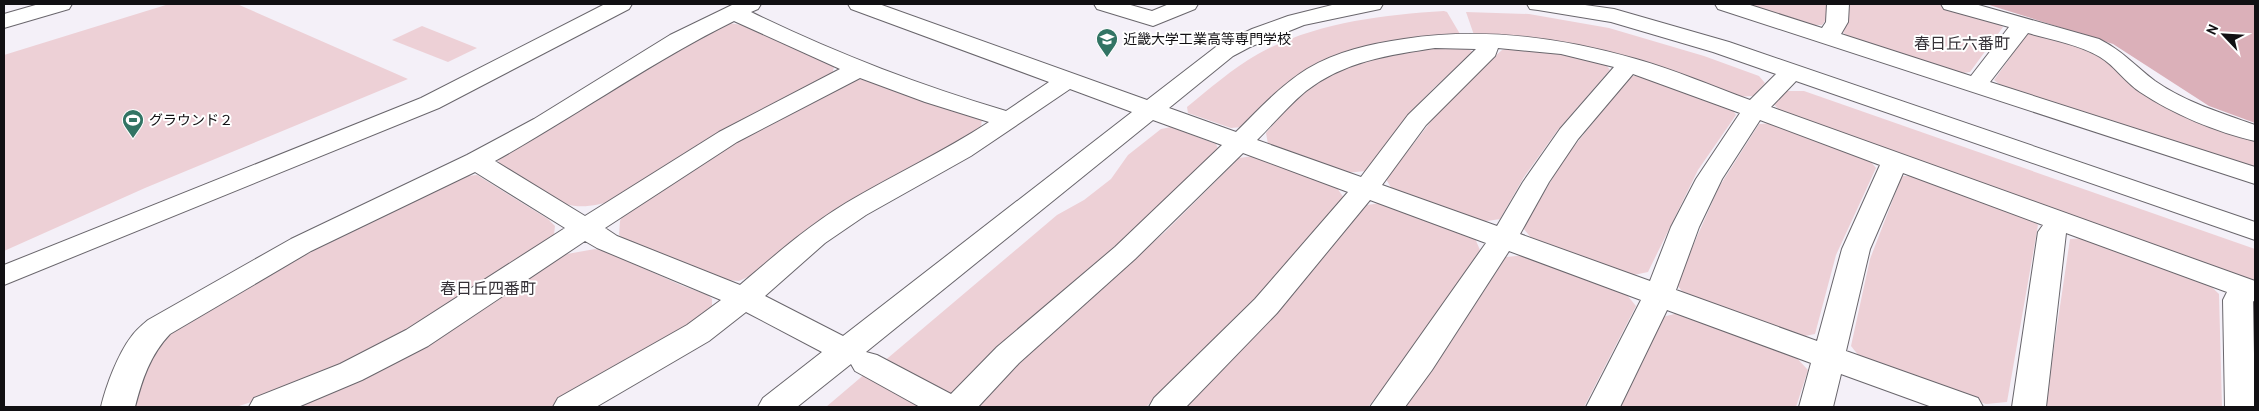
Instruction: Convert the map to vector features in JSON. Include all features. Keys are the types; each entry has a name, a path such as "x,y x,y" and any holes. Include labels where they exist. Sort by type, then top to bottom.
{"street":[{"path":"4,21 61,4"},
{"path":"4,276 438,100 621,4"},
{"path":"859,4 1966,407"},
{"path":"1105,4 1152,19 1187,4"},
{"path":"775,407 855,358 1151,110 1225,51 1285,24 1332,10 1372,4"},
{"path":"1538,4 1614,16 1721,47 2255,231"},
{"path":"1726,4 2255,176"},
{"path":"1828,37 1837,22 1838,4"},
{"path":"1952,4 2080,40 2120,61 2147,86 2174,102 2255,133"},
{"path":"118,407 123,389 143,344 159,327 300,245 476,161 584,101 678,40 742,8 816,52 911,89 1007,119"},
{"path":"1976,85 2023,24"},
{"path":"1166,407 1266,306 1366,188 1417,120 1487,51 1487,40"},
{"path":"958,407 1008,355 1125,253 1241,143 1296,87 1316,74 1344,60 1372,51 1435,41 1513,41 1561,47 1629,64 2250,290"},
{"path":"1387,407 1421,362 1503,239 1536,182 1569,134 1629,64"},
{"path":"266,407 350,372 417,338 685,163 728,137 859,69"},
{"path":"1603,407 1659,295 1685,226 1710,179 1755,109 1791,72"},
{"path":"570,407 698,333 744,298 815,237 835,223 873,199 962,151 1007,119 1018,115 1068,80"},
{"path":"1816,407 1830,358 1856,249 1895,160"},
{"path":"476,161 607,242 744,298 823,338 855,358 947,407"},
{"path":"2029,407 2052,232 2060,221"},
{"path":"2242,407 2238,300 2250,290"}],"shaded area":[{"name":"グラウンド２","path":"169,4 237,4 408,79 145,188 4,251 4,55"},
{"path":"1740,4 1827,4 1826,20 1822,25 1806,25"},
{"path":"1848,4 1936,4 1994,20 2003,27 1970,72 1955,74 1850,40 1843,32 1849,18"},
{"path":"1986,4 2255,4 2255,123 2209,106 2113,44"},
{"path":"1447,12 1460,34 1438,35 1372,45 1330,58 1285,84 1242,127 1231,128 1188,113 1187,107 1221,79 1248,60 1279,43 1348,22"},
{"path":"1466,12 1529,14 1609,28 1704,56 1759,76 1765,83 1753,96 1735,97 1657,67 1474,35"},
{"path":"729,23 748,26 831,64 834,67 832,75 614,200 590,206 566,204 499,163 498,160 501,155 683,44"},
{"path":"422,26 477,48 448,62 392,40"},
{"path":"2027,34 2041,34 2099,54 2205,122 2255,139 2255,170 2005,89 1994,80"},
{"path":"1462,45 1473,52 1409,114 1366,171 1345,173 1268,144 1266,133 1295,100 1306,91 1343,69 1362,62 1400,53"},
{"path":"1517,46 1603,61 1610,70 1557,131 1524,177 1500,219 1481,222 1393,191 1386,179 1450,97 1502,50"},
{"path":"1630,76 1647,76 1730,106 1736,115 1698,170 1648,272 1629,276 1533,240 1523,228 1564,159"},
{"path":"862,79 982,119 981,127 978,131 752,275 739,281 726,280 624,239 619,235 620,221 624,214 715,154 846,82"},
{"path":"1786,91 1804,91 2255,249 2255,285 1783,115 1774,104"},
{"path":"1775,123 1866,156 1876,168 1836,255 1815,334 1800,337 1688,298 1676,284 1719,187 1759,124"},
{"path":"1171,127 1216,144 1219,151 1103,259 1034,316 948,398 882,363 1057,215 1084,200 1111,179 1128,155 1161,129"},
{"path":"1254,156 1335,185 1344,198 1250,304 1146,407 974,407 1016,361 1165,232 1239,158"},
{"path":"477,175 548,219 555,226 554,235 512,269 432,318 347,363 273,395 236,407 132,407 158,342 179,321 305,250 458,177"},
{"path":"1902,176 1923,176 2022,213 2038,225 2007,402 1986,404 1863,361 1851,346 1870,259"},
{"path":"1381,203 1474,236 1480,250 1397,371 1368,407 1184,407 1275,312 1367,205"},
{"path":"2086,238 2203,279 2219,294 2222,407 2045,407 2070,239"},
{"path":"595,249 607,252 683,286 708,295 712,299 712,309 693,325 552,407 289,407 358,377 553,260 567,254"},
{"path":"1526,255 1623,290 1636,306 1584,407 1404,407 1447,348 1506,257"},
{"path":"1683,312 1793,354 1808,370 1796,407 1620,407 1662,317"},
{"path":"866,373 933,407 826,407"}],"place":[{"name":"近畿大学工業高等専門学校","path":"1107,58"},
{"name":"グラウンド２","path":"133,139"}],"district":[{"name":"春日丘六番町","path":"1962,43"},
{"name":"春日丘四番町","path":"488,288"}]}
